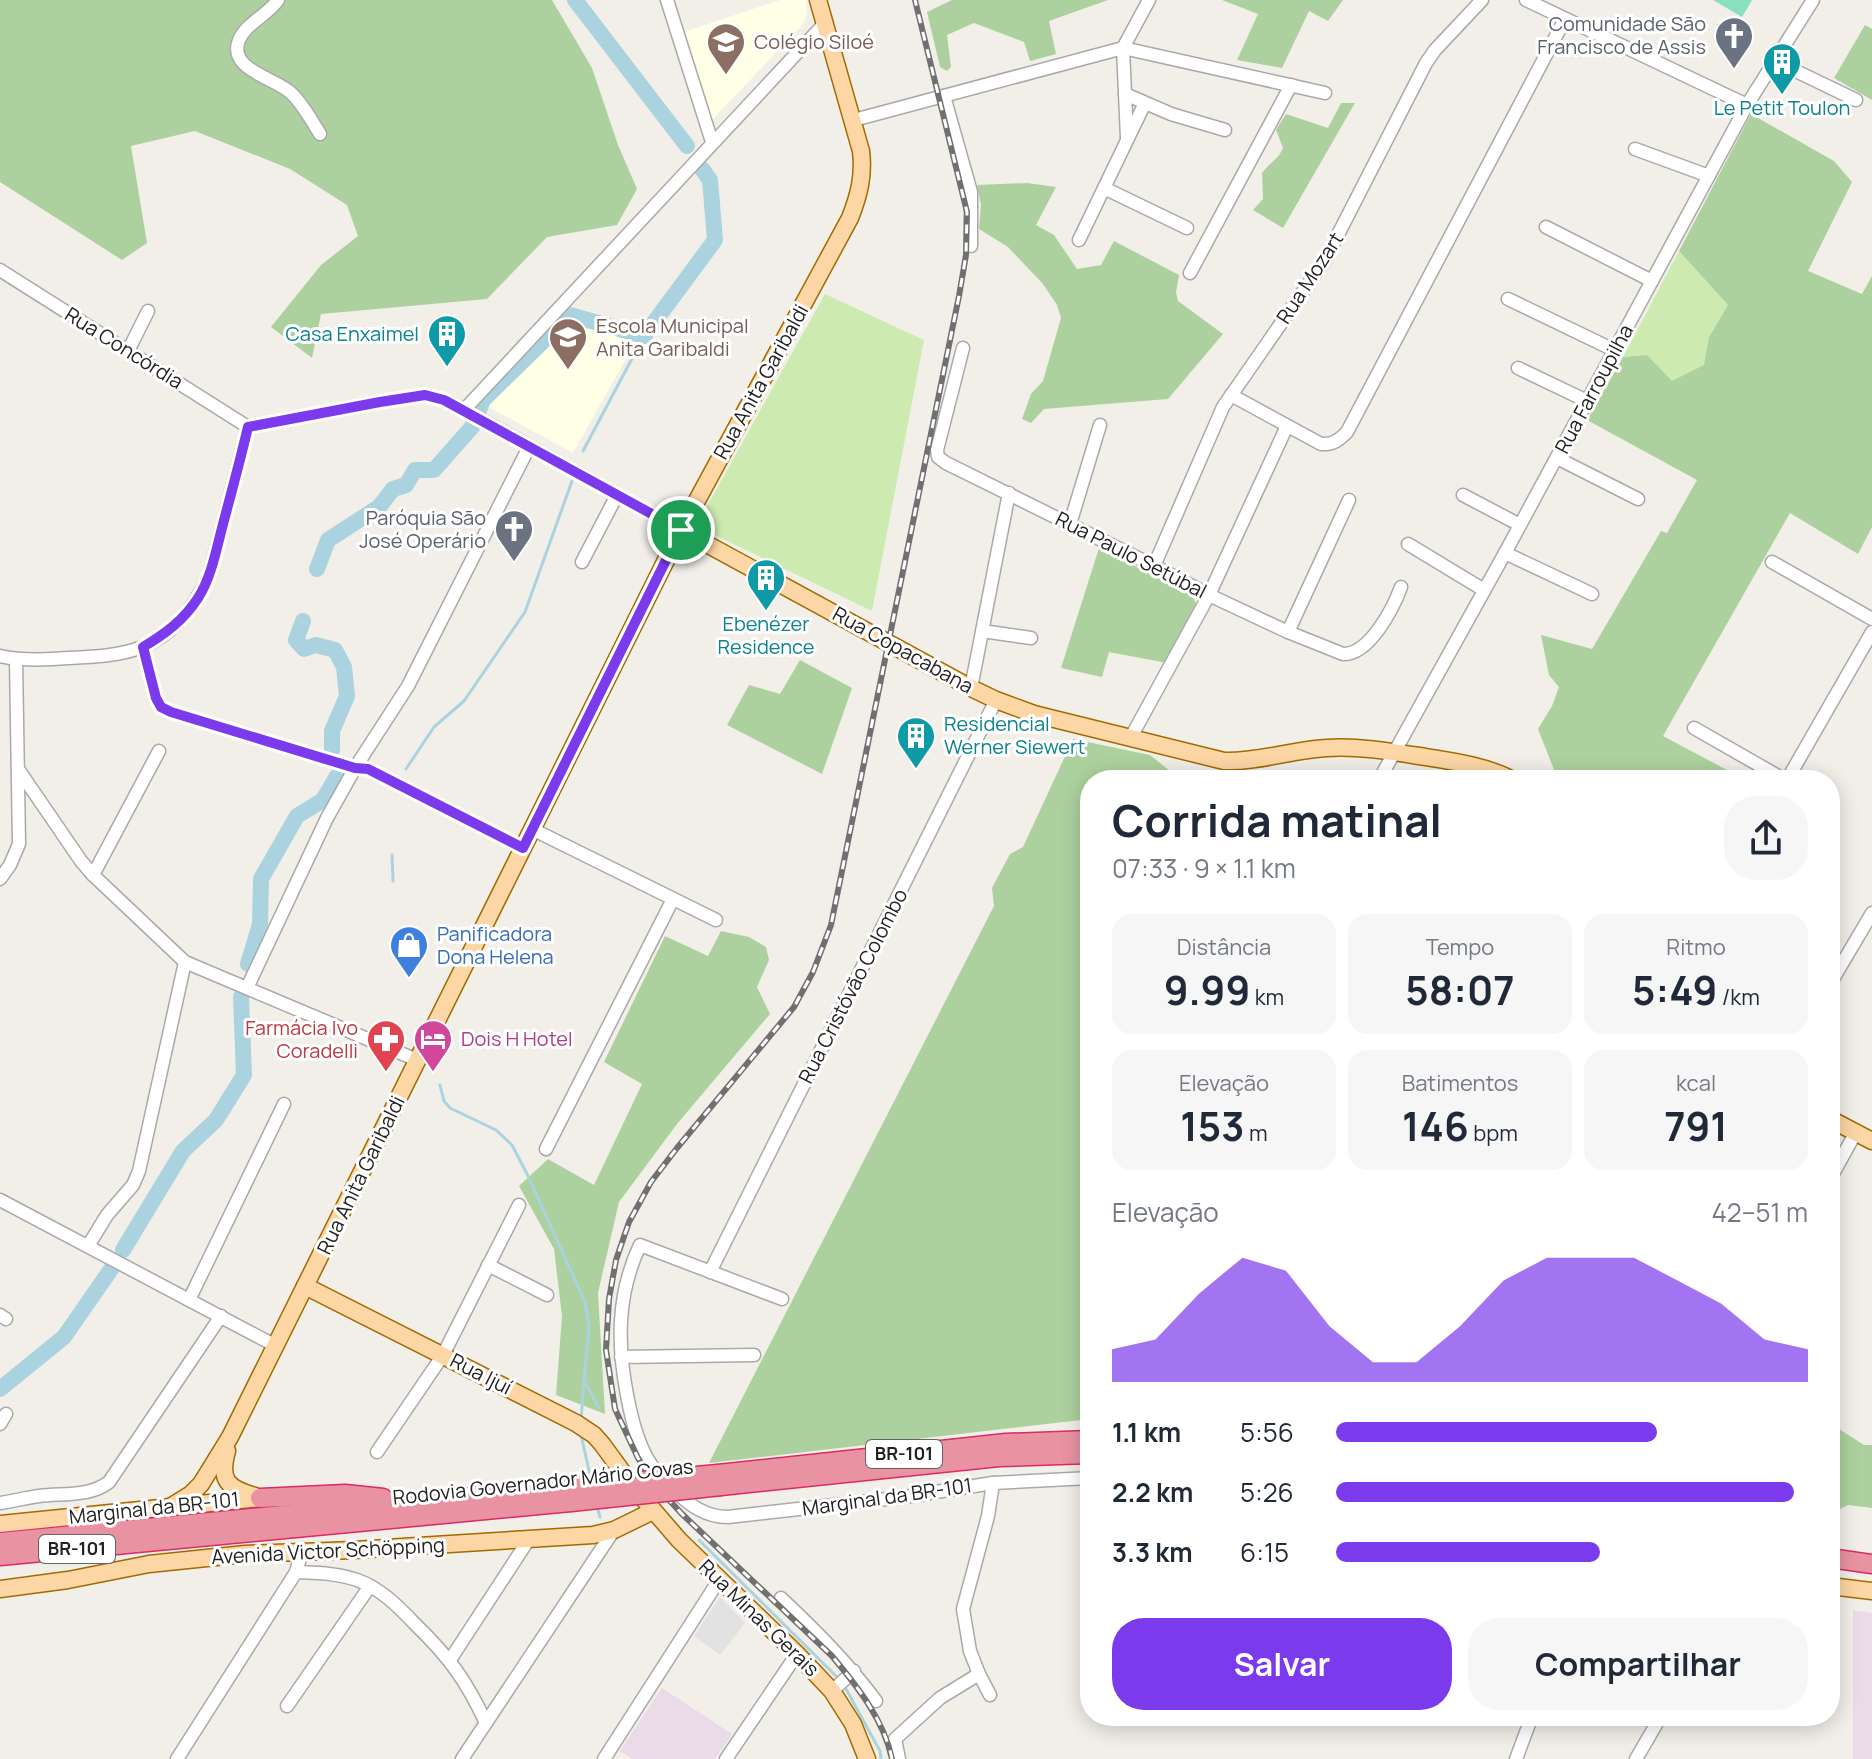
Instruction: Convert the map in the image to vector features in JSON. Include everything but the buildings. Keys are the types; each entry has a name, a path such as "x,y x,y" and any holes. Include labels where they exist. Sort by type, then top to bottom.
{"highway":[{"name":"Rodovia Governador Mário Covas","path":"720,1480 991,1445 1080,1440"},
{"name":"Rodovia Governador Mário Covas","path":"0,1556 720,1480 1012,1456 1080,1454"},
{"path":"260,1498 345,1494 430,1502"},
{"name":"Rodovia Governador Mário Covas","path":"0,1542 430,1502 573,1494"},
{"path":"1840,1546 1872,1551"},
{"path":"1840,1559 1872,1564"}],"main road":[{"name":"Rua Anita Garibaldi","path":"170,1507 201,1484 230,1437 681,530 850,218 858,199 863,166 854,120 818,0"},
{"name":"Rua Copacabana","path":"681,530 971,688 1053,719 1224,761 1250,761 1329,748 1364,748 1492,770"},
{"path":"1840,1124 1867,1136"},
{"name":"Rua Ijuí","path":"305,1286 586,1429 602,1444 635,1489"},
{"name":"Rua Anita Garibaldi","path":"230,1437 223,1467 225,1479 239,1491 260,1498"},
{"name":"Rua Minas Gerais","path":"635,1489 719,1580 832,1691 853,1724 867,1759"},
{"name":"Marginal da BR-101","path":"0,1524 260,1498"},
{"name":"Avenida Victor Schöpping","path":"0,1589 178,1560 593,1535 614,1530 653,1511"},
{"path":"1840,1587 1872,1591"}],"street":[{"path":"278,0 241,36 237,47 239,57 254,72 281,85 294,96 320,134"},
{"path":"667,0 712,142"},
{"path":"1127,141 1123,48 1149,0"},
{"name":"Rua Mozart","path":"1154,566 1223,407 1325,260 1426,63 1482,0"},
{"path":"1526,0 1747,105"},
{"name":"Rua Farroupilha","path":"1385,770 1747,105 1813,0"},
{"path":"1231,395 1321,444 1336,442 1347,432 1565,19"},
{"path":"468,413 712,142 825,23"},
{"path":"854,120 1123,48 1325,93"},
{"path":"1775,61 1856,100"},
{"path":"1190,273 1291,85"},
{"path":"1125,94 1225,130"},
{"path":"944,96 971,192 971,246"},
{"path":"1079,240 1145,103"},
{"path":"1635,149 1709,176"},
{"path":"1104,188 1187,228"},
{"path":"1546,227 1652,281"},
{"name":"Rua Concórdia","path":"0,270 248,427"},
{"path":"1508,299 1614,350"},
{"path":"128,351 148,311"},
{"name":"Rua Paulo Setúbal","path":"963,348 937,450 938,457 946,463 1209,595 1343,654 1358,652 1365,646 1390,610 1401,587"},
{"path":"1518,368 1587,401"},
{"path":"0,656 16,659 96,657 143,647 165,634 184,616 209,576 248,427 380,402 425,395 444,400 681,530"},
{"path":"1070,524 1100,425"},
{"path":"1131,737 1209,595 1287,426"},
{"path":"247,988 319,833 355,768 414,674 529,447"},
{"path":"1557,458 1638,499"},
{"path":"971,688 1009,493"},
{"path":"582,562 617,495"},
{"path":"1463,495 1520,525"},
{"path":"1288,632 1349,500"},
{"path":"1408,544 1484,590"},
{"path":"1505,553 1592,594"},
{"path":"1772,562 1872,619"},
{"path":"982,631 1031,638"},
{"path":"1792,770 1872,632"},
{"path":"143,647 161,707 355,768 368,769 523,848"},
{"path":"0,879 19,844 16,659"},
{"name":"Rua Cristóvão Colombo","path":"710,1272 996,700"},
{"path":"1694,728 1768,770"},
{"path":"93,875 159,751"},
{"path":"18,769 93,875 185,962 417,1060"},
{"path":"532,829 716,920"},
{"path":"546,1149 673,899"},
{"path":"1840,967 1872,913"},
{"path":"88,1246 107,1215 133,1185 139,1171 185,962"},
{"path":"189,1300 284,1104"},
{"path":"1840,1167 1867,1136"},
{"path":"0,1200 276,1346"},
{"path":"377,1452 443,1355 519,1205"},
{"path":"754,1355 621,1357 622,1302 640,1245 782,1299"},
{"path":"488,1265 547,1295"},
{"path":"0,1503 86,1492 109,1482 221,1316"},
{"name":"Marginal da BR-101","path":"621,1357 632,1419 642,1449 653,1468 688,1503 709,1515 728,1517 904,1497 993,1483 1080,1479"},
{"path":"990,1695 967,1641 963,1609 988,1516 993,1483"},
{"path":"462,1759 614,1530"},
{"path":"450,1660 529,1539"},
{"path":"177,1759 296,1572 302,1551"},
{"path":"296,1572 342,1576 370,1586 392,1601 450,1660 486,1723"},
{"path":"604,1759 719,1580"},
{"path":"287,1706 370,1586"},
{"path":"781,1598 833,1648 876,1701"},
{"path":"726,1759 797,1654"},
{"path":"832,1691 854,1671"},
{"path":"899,1759 895,1739 940,1698 979,1674"},
{"path":"1516,1759 1528,1726"},
{"path":"1636,1759 1655,1726"}],"shaded area":[{"name":"Colégio Siloé","path":"780,0 806,0 807,14 803,24 712,120 684,32"},
{"name":"Escola Municipal Anita Garibaldi","path":"571,320 637,339 573,453 483,404"},
{"path":"720,1597 745,1623 720,1655 694,1636"},
{"path":"1853,1610 1872,1613 1872,1759 1853,1759"},
{"path":"662,1688 732,1734 715,1759 633,1759 620,1751"}],"green space":[{"path":"0,0 552,0 592,68 618,145 637,189 617,225 547,237 487,299 321,314 312,358 271,327 321,265 358,236 347,205 290,169 195,131 131,146 147,243 122,260 0,182"},
{"path":"952,0 1108,0 1049,21 1056,54 1030,61 1024,42 974,23 947,35 951,67 947,71 940,67 927,12"},
{"path":"1222,0 1343,0 1328,21 1309,11 1282,68 1237,60 1258,14"},
{"path":"1713,0 1752,0 1742,17"},
{"path":"1865,25 1872,29 1872,100 1834,78"},
{"path":"1341,103 1355,103 1283,228 1253,210 1263,199 1262,173 1283,148 1276,130 1286,114 1328,128"},
{"path":"1751,114 1834,161 1852,182 1808,271 1862,294 1872,276 1872,527 1858,554 1790,513 1663,736 1727,770 1554,770 1538,729 1559,687 1549,675 1541,635 1592,649 1661,531 1667,533 1697,480 1587,420 1623,357 1647,355 1672,381 1704,365 1709,337 1728,305 1679,251"},
{"path":"1027,183 1056,187 1036,225 1054,235 1077,269 1101,265 1114,241 1179,275 1178,301 1223,334 1168,399 1044,409 1031,423 1022,419 1031,394 1043,381 1061,318 1057,305 1043,284 1008,247 979,229 981,205 977,185"},
{"path":"1679,251 1728,305 1709,337 1708,432 1647,355 1623,357"},
{"path":"825,294 924,340 872,611 696,526"},
{"path":"1099,548 1194,599 1198,609 1167,663 1109,652 1102,677 1061,668"},
{"path":"800,660 852,688 822,774 727,725 749,685 780,694"},
{"path":"1073,739 1150,755 1169,770 1080,770 1080,1420 709,1463 994,906 992,888 1010,854 1023,847"},
{"path":"721,931 749,937 766,947 769,960 757,987 770,1014 677,1124 619,1202 598,1293 605,1414 556,1395 562,1316 554,1249 519,1186 548,1159 594,1185 642,1084 604,1062 665,936 708,956"},
{"path":"1840,1430 1864,1445 1872,1445 1872,1508 1848,1505 1840,1509"}],"waterway":[{"path":"575,0 687,146"},
{"path":"317,569 328,540 379,507 393,489 406,485 415,470 434,470 472,427 483,400 570,315 644,336 715,240 710,180 702,169"},
{"path":"583,451 644,336"},
{"path":"406,769 434,727 464,701 525,612 572,481"},
{"path":"303,621 296,640 304,649 316,645 335,650 344,667 347,696 332,731 332,750"},
{"path":"248,964 260,924 261,879 297,816 323,800 337,776"},
{"path":"392,855 393,881"},
{"path":"123,1250 183,1151 216,1120 244,1075 241,997"},
{"path":"440,1085 444,1101 450,1108 496,1130 512,1145 527,1174 585,1302 589,1327 584,1380 599,1408"},
{"path":"0,1389 64,1337 114,1265"},
{"path":"581,1420 584,1380"},
{"path":"581,1435 591,1479"},
{"path":"597,1506 600,1517"},
{"path":"699,1540 836,1676"},
{"path":"846,1689 880,1751 881,1759"}],"railway":[{"path":"892,1759 876,1717 832,1656 657,1487 638,1458 615,1409 606,1350 609,1299 616,1260 629,1222 651,1182 677,1148 794,1007 813,972 831,925 966,255 967,212 915,0"}],"place":[{"name":"Comunidade São Francisco de Assis","path":"1734,70"},
{"name":"Colégio Siloé","path":"726,76"},
{"name":"Le Petit Toulon","path":"1782,96"},
{"name":"Casa Enxaimel","path":"447,368"},
{"name":"Escola Municipal Anita Garibaldi","path":"568,371"},
{"name":"Paróquia São José Operário","path":"514,563"},
{"name":"Ebenézer Residence","path":"766,612"},
{"name":"Residencial Werner Siewert","path":"916,770"},
{"name":"Panificadora Dona Helena","path":"409,979"},
{"name":"Farmácia Ivo Coradelli","path":"386,1073"},
{"name":"Dois H Hotel","path":"433,1073"}],"route":[{"path":"434,396 681,530 523,848 368,769 355,768 171,712 161,707 156,698 143,647 165,634 184,616 209,576 248,427 380,402 434,396"}]}
